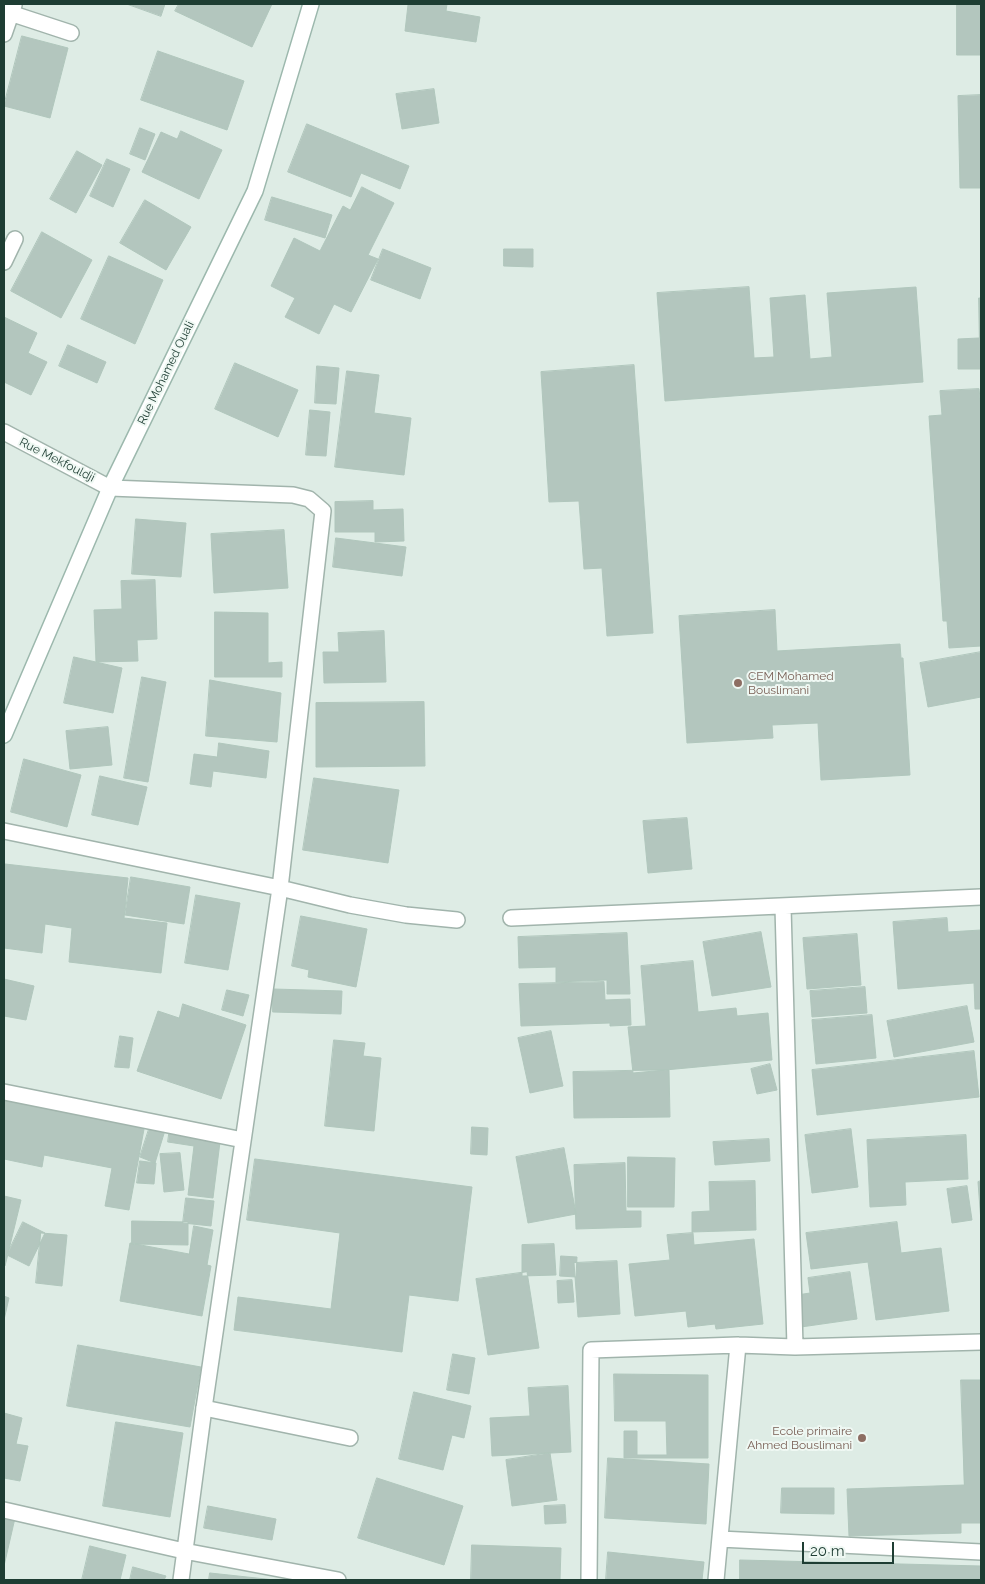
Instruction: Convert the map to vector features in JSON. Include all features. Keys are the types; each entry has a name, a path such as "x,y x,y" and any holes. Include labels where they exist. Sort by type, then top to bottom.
{"street":[{"name":"Rue Mohamed Ouali","path":"4,735 110,488 255,191 312,4"},
{"path":"4,34 10,9 71,33"},
{"path":"4,262 15,239"},
{"name":"Rue Mekfouldji","path":"4,432 110,488"},
{"path":"110,488 293,496 309,499 323,511 280,888 180,1580"},
{"path":"4,832 280,888 350,905 406,915 457,920"},
{"path":"511,918 981,897"},
{"path":"783,907 795,1347"},
{"path":"4,1092 243,1140"},
{"path":"589,1580 591,1350 738,1345 795,1347 981,1342"},
{"path":"716,1580 738,1345"},
{"path":"204,1408 350,1438"},
{"path":"4,1510 184,1551 338,1580"},
{"path":"720,1539 981,1552"}],"building":[{"path":"127,4 165,4 161,16"},
{"path":"179,4 272,4 252,47 175,11"},
{"path":"403,4 447,4 446,11 480,17 476,42 405,31 408,5"},
{"path":"957,4 981,4 981,55 957,55"},
{"path":"22,36 68,48 50,118 4,106"},
{"path":"158,51 244,81 227,130 141,100"},
{"path":"434,89 439,123 402,129 396,94"},
{"path":"981,95 981,188 960,188 958,96"},
{"path":"307,124 409,166 400,189 361,173 351,197 288,172"},
{"path":"140,128 155,134 145,160 130,154"},
{"path":"181,131 222,150 199,199 142,172 161,132 177,139"},
{"path":"77,151 102,165 76,213 50,199"},
{"path":"107,159 130,169 113,207 90,196"},
{"path":"362,187 394,203 368,255 378,259 351,312 334,304 319,334 285,317 295,298 271,286 294,238 320,251 343,206 350,210"},
{"path":"272,197 332,215 325,238 265,220"},
{"path":"145,200 191,227 166,270 120,243"},
{"path":"42,232 92,260 61,318 11,291"},
{"path":"383,249 431,268 420,299 371,280"},
{"path":"504,249 533,249 533,267 504,266"},
{"path":"109,256 163,280 135,344 81,319"},
{"path":"749,287 754,358 774,357 770,298 805,295 810,359 832,357 827,293 916,287 923,382 665,401 657,293"},
{"path":"979,298 981,298 981,369 958,369 958,339 979,338"},
{"path":"4,317 37,333 28,353 47,362 31,395 4,382"},
{"path":"68,345 106,362 97,383 59,366"},
{"path":"235,363 298,390 278,437 215,409"},
{"path":"634,365 653,633 607,636 602,568 584,569 579,501 549,502 541,372"},
{"path":"317,366 339,368 336,404 315,403"},
{"path":"347,371 379,375 374,413 411,418 404,475 335,467"},
{"path":"979,389 981,407 981,646 949,648 947,621 943,621 929,416 942,415 940,391"},
{"path":"310,410 330,412 326,456 306,455"},
{"path":"373,501 373,510 403,509 404,541 375,542 375,532 335,532 335,502"},
{"path":"136,519 186,523 181,577 132,574"},
{"path":"284,530 288,588 214,593 211,534"},
{"path":"336,538 406,547 402,576 333,567"},
{"path":"155,580 157,639 137,640 138,661 96,662 94,610 122,609 121,581"},
{"path":"775,610 777,651 900,644 901,658 903,658 910,775 821,780 818,723 772,725 773,738 687,743 679,616"},
{"path":"215,612 268,613 268,663 282,662 282,677 215,677"},
{"path":"384,631 386,682 324,683 323,652 339,652 338,633"},
{"path":"981,652 981,697 928,707 920,663"},
{"path":"74,657 122,668 113,713 64,703"},
{"path":"142,677 166,682 148,782 124,778"},
{"path":"210,680 281,693 277,742 206,736"},
{"path":"424,702 425,766 316,767 316,703"},
{"path":"108,727 112,765 70,769 66,731"},
{"path":"219,743 269,751 266,778 213,771 211,787 190,784 194,754 217,757"},
{"path":"24,759 81,775 67,827 11,812"},
{"path":"100,776 147,787 138,825 92,815"},
{"path":"314,778 399,790 388,863 303,850"},
{"path":"687,818 692,869 648,873 643,821"},
{"path":"5,864 128,878 124,918 167,923 161,973 69,962 72,928 45,924 42,953 4,948"},
{"path":"131,877 190,887 184,924 125,915"},
{"path":"196,895 240,903 228,970 185,963"},
{"path":"301,916 367,929 356,987 308,977 309,970 292,966"},
{"path":"947,918 948,932 981,930 981,1009 975,1009 974,983 898,989 893,922"},
{"path":"761,932 771,987 712,996 703,942"},
{"path":"627,933 630,994 607,994 607,980 556,982 556,967 519,968 518,937"},
{"path":"857,934 861,985 807,989 803,938"},
{"path":"693,961 698,1012 736,1008 737,1016 768,1013 772,1060 633,1073 628,1027 646,1026 641,966"},
{"path":"4,979 34,986 26,1020 4,1016"},
{"path":"604,982 605,1000 630,999 631,1025 610,1026 610,1023 521,1026 519,984"},
{"path":"865,987 867,1013 812,1017 810,991"},
{"path":"273,989 342,991 341,1014 273,1012"},
{"path":"227,990 249,995 243,1016 222,1010"},
{"path":"183,1004 246,1025 221,1099 137,1071 158,1011 179,1018"},
{"path":"967,1006 974,1042 894,1057 887,1021"},
{"path":"872,1015 876,1058 816,1064 812,1020"},
{"path":"551,1031 563,1086 530,1093 518,1038"},
{"path":"120,1036 133,1038 129,1068 115,1067"},
{"path":"334,1040 365,1043 363,1056 381,1058 374,1131 325,1126"},
{"path":"974,1051 979,1097 817,1115 812,1070"},
{"path":"770,1064 777,1090 757,1094 751,1069"},
{"path":"669,1070 670,1117 574,1118 573,1072"},
{"path":"4,1097 116,1119 119,1107 147,1113 129,1210 105,1206 112,1168 44,1155 42,1167 4,1159"},
{"path":"151,1123 166,1127 155,1163 140,1157"},
{"path":"170,1127 221,1134 213,1198 188,1195 194,1146 168,1142"},
{"path":"472,1127 488,1128 487,1155 471,1154"},
{"path":"851,1129 858,1187 812,1193 805,1135"},
{"path":"966,1135 968,1179 905,1182 906,1205 870,1207 867,1140"},
{"path":"769,1139 770,1161 715,1165 713,1142"},
{"path":"564,1148 576,1214 528,1223 516,1157"},
{"path":"180,1153 184,1190 164,1192 160,1154"},
{"path":"628,1157 675,1158 674,1207 628,1207"},
{"path":"255,1159 472,1187 458,1301 409,1295 402,1352 234,1330 238,1297 331,1309 340,1233 247,1220"},
{"path":"140,1161 156,1163 154,1184 137,1183"},
{"path":"625,1163 626,1211 641,1211 641,1227 576,1229 574,1165"},
{"path":"755,1181 756,1230 692,1232 692,1212 710,1211 709,1182"},
{"path":"981,1181 981,1222 978,1182"},
{"path":"967,1186 972,1220 952,1223 947,1189"},
{"path":"4,1196 21,1200 5,1266 4,1266"},
{"path":"186,1198 214,1201 211,1226 183,1223"},
{"path":"132,1221 188,1222 188,1245 132,1244"},
{"path":"23,1222 45,1233 29,1266 7,1255"},
{"path":"897,1222 901,1253 941,1248 949,1311 876,1320 868,1262 811,1269 806,1233"},
{"path":"194,1226 213,1230 207,1265 211,1266 202,1316 120,1301 130,1243 189,1254"},
{"path":"41,1233 67,1235 62,1286 36,1283"},
{"path":"693,1233 694,1245 754,1239 763,1324 716,1329 715,1324 688,1327 686,1311 635,1316 629,1264 670,1260 667,1235"},
{"path":"554,1244 556,1275 522,1276 522,1245"},
{"path":"561,1256 577,1257 576,1277 560,1276"},
{"path":"617,1261 620,1314 578,1317 574,1263"},
{"path":"527,1272 539,1348 488,1355 476,1279"},
{"path":"850,1272 857,1319 801,1327 797,1295 810,1293 808,1278"},
{"path":"572,1280 574,1302 558,1303 557,1281"},
{"path":"4,1296 9,1298 4,1320"},
{"path":"78,1345 201,1367 190,1427 67,1406"},
{"path":"453,1354 475,1358 469,1394 447,1390"},
{"path":"614,1374 708,1375 708,1458 624,1458 624,1431 637,1431 637,1455 667,1455 666,1421 615,1421"},
{"path":"961,1380 981,1380 981,1523 961,1523 961,1533 849,1536 847,1489 964,1485"},
{"path":"568,1386 571,1452 492,1456 490,1418 530,1416 528,1388"},
{"path":"414,1392 471,1406 464,1438 452,1435 443,1470 399,1459"},
{"path":"4,1413 22,1418 16,1444 28,1446 20,1481 4,1478"},
{"path":"116,1422 183,1433 170,1517 103,1506"},
{"path":"550,1453 557,1500 512,1506 506,1460"},
{"path":"608,1458 709,1464 706,1524 605,1518"},
{"path":"377,1478 463,1506 444,1565 358,1538"},
{"path":"782,1488 834,1488 834,1514 781,1513"},
{"path":"565,1505 566,1523 545,1524 544,1506"},
{"path":"208,1506 276,1519 272,1540 204,1528"},
{"path":"4,1515 15,1518 4,1566"},
{"path":"472,1545 561,1548 560,1580 471,1580"},
{"path":"90,1546 126,1555 120,1580 82,1580"},
{"path":"608,1552 704,1562 702,1580 606,1580"},
{"path":"740,1560 981,1566 981,1580 740,1580"},
{"path":"133,1567 166,1576 164,1580 130,1580"},
{"path":"210,1573 275,1580 209,1580"}],"place":[{"name":"CEM Mohamed Bouslimani","path":"738,683"},
{"name":"Ecole primaire Ahmed Bouslimani","path":"862,1438"}]}
